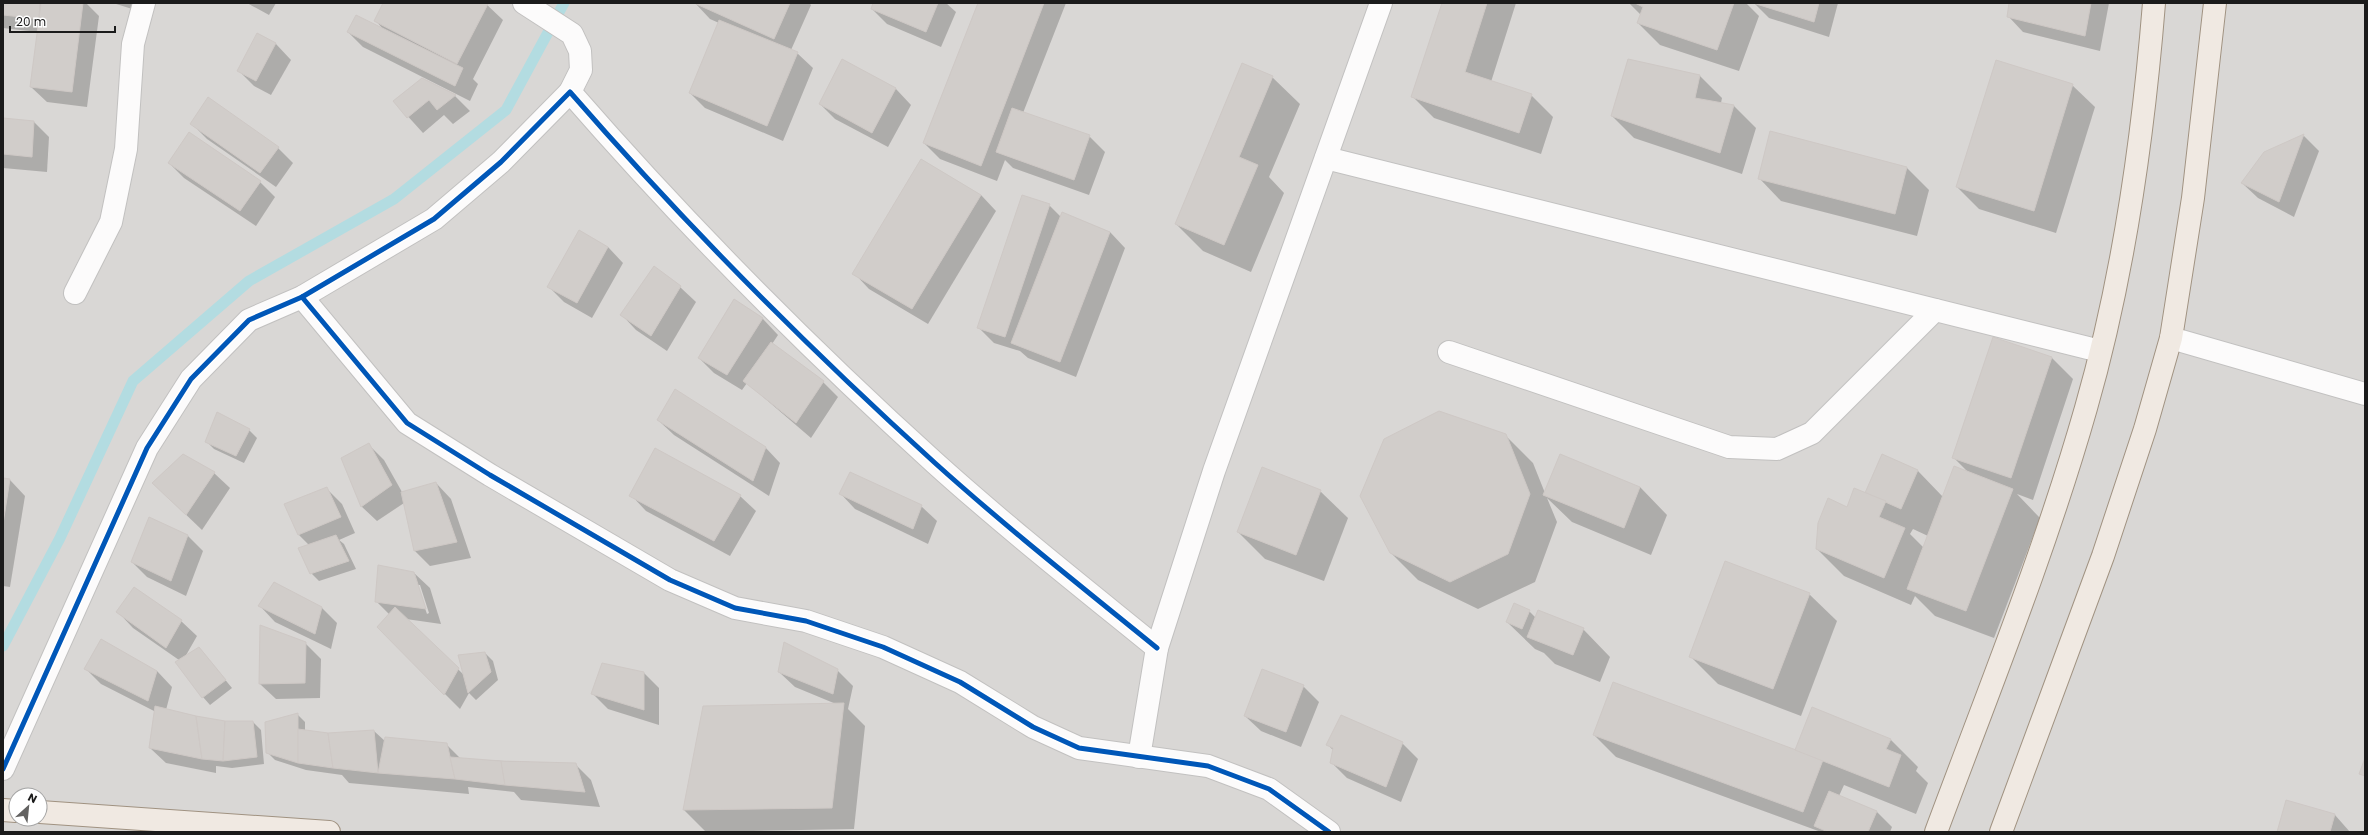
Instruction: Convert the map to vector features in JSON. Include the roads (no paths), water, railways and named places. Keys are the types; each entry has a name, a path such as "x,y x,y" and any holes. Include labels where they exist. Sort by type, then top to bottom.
{"main road":[{"path":"1936,832 2044,537 2086,408 2113,300 2132,201 2148,73 2154,3"},
{"path":"2001,832 2103,556 2145,429 2171,338 2193,198 2215,3"},
{"path":"48,813 329,832"}],"street":[{"path":"75,293 111,222 126,149 134,44 144,3"},
{"path":"1139,757 1156,648 1214,471 1381,3"},
{"path":"3,769 147,448 192,379 249,320 302,297 434,219 501,162 570,92 581,70 580,51 572,34 531,8"},
{"path":"570,92 638,170 813,350 936,464 1156,648"},
{"path":"1326,158 2100,351"},
{"path":"302,297 407,423 490,475 670,580 735,608 806,621 883,647 960,682 1032,726 1079,748 1208,766 1269,789 1329,832"},
{"path":"1448,352 1729,447 1777,450 1812,433 1935,310"},
{"path":"2171,338 2365,394"}],"waterway":[{"path":"3,646 60,538 133,381 249,281 394,199 506,110 564,3"}]}
